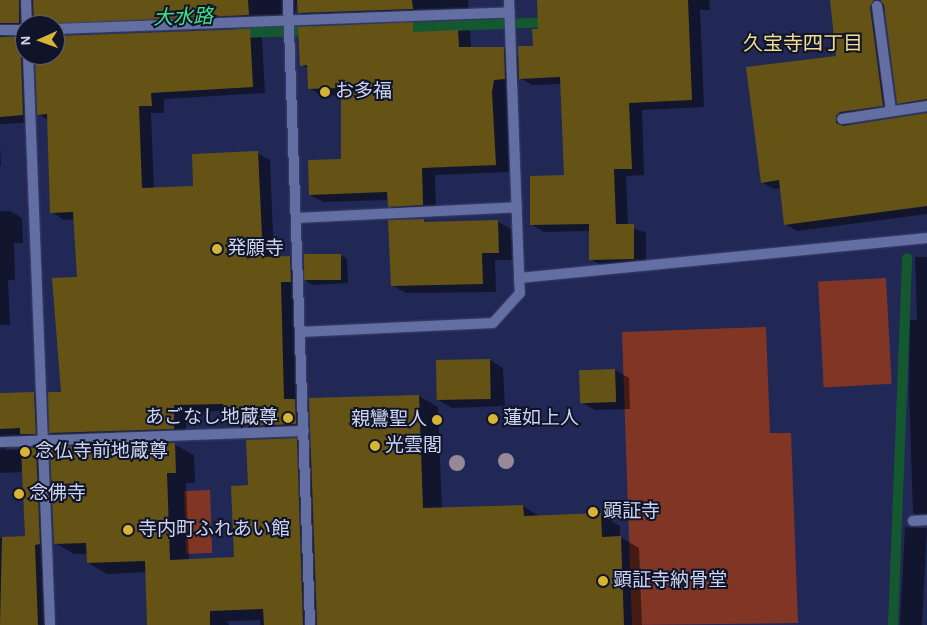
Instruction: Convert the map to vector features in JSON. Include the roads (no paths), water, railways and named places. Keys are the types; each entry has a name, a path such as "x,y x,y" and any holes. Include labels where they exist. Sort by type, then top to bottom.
{"street":[{"path":"26,0 27,15"},
{"path":"288,0 310,625"},
{"path":"300,332 493,323 520,293 509,0"},
{"path":"878,6 891,111"},
{"path":"65,29 510,12"},
{"path":"0,30 15,30"},
{"path":"28,65 50,625"},
{"path":"842,119 927,106"},
{"path":"296,218 516,207"},
{"path":"519,278 927,238"},
{"path":"0,442 304,431"},
{"path":"913,520 927,520"}],"waterway":[{"name":"大水路","path":"401,28 551,22"},
{"name":"大水路","path":"238,33 311,31"},
{"name":"大水路","path":"0,42 15,41"},
{"path":"893,625 907,258"}],"place":[{"name":"お多福","path":"325,92"},
{"name":"発願寺","path":"217,249"},
{"name":"あごなし地蔵尊","path":"288,418"},
{"name":"蓮如上人","path":"493,419"},
{"name":"親鸞聖人","path":"437,420"},
{"name":"光雲閣","path":"375,446"},
{"name":"念仏寺前地蔵尊","path":"25,452"},
{"name":"念佛寺","path":"19,494"},
{"name":"顕証寺","path":"593,512"},
{"name":"寺内町ふれあい館","path":"128,530"},
{"name":"顕証寺納骨堂","path":"603,581"}],"district":[{"name":"久宝寺四丁目","path":"803,44"}]}
